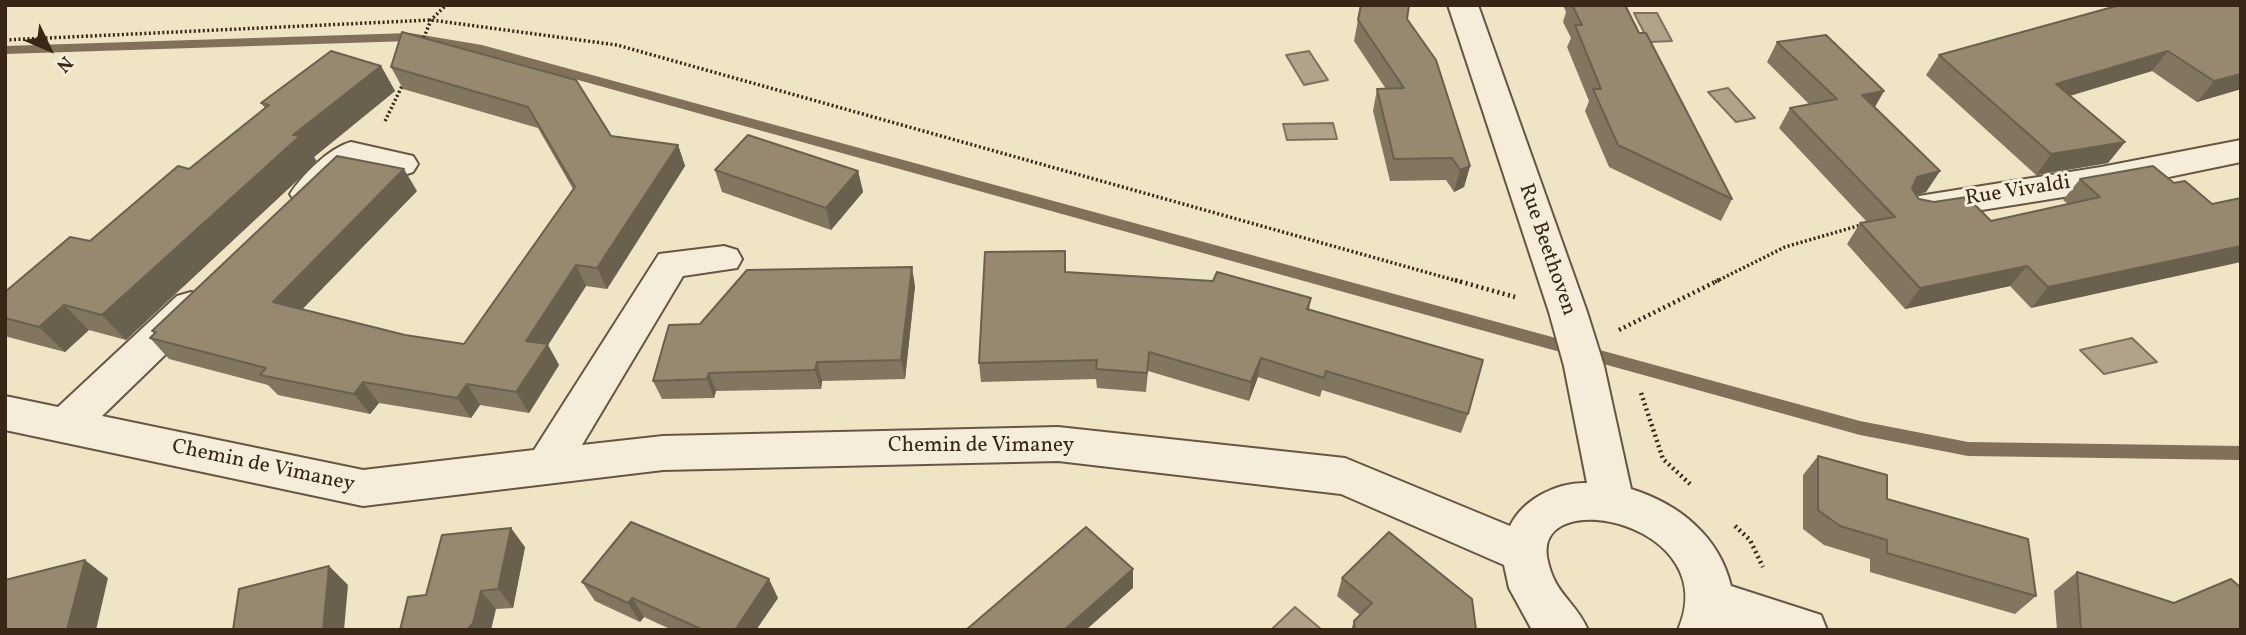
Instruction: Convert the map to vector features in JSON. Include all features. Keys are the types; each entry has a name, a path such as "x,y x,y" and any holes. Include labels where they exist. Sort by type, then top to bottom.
{"street":[{"name":"Rue Beethoven","path":"1463,5 1568,312 1584,366 1612,499"},
{"name":"Rue Vivaldi","path":"1919,208 2101,179 2241,151"},
{"path":"282,219 351,153 401,164"},
{"path":"546,467 672,263 724,259"},
{"path":"66,425 213,285"},
{"name":"Chemin de Vimaney","path":"5,412 363,488 663,453 1058,444 1345,476 1525,553"},
{"path":"1565,630 1538,601 1527,576 1525,553 1531,532 1544,515 1563,504 1586,498 1612,499 1642,509 1669,525 1692,547 1706,574 1706,615 1804,630"}],"path":[{"path":"418,51 431,20 446,5"},
{"path":"5,40 431,20 617,46 1568,312"},
{"path":"351,153 387,120 407,74"},
{"path":"1618,330 1785,247 1919,208"}],"shaded area":[{"path":"1634,13 1657,13 1672,41 1649,42"},
{"path":"1309,51 1328,80 1304,85 1286,55"},
{"path":"1728,88 1755,118 1736,122 1708,92"},
{"path":"1333,123 1337,139 1287,140 1283,124"},
{"path":"2132,338 2157,362 2104,374 2080,350"},
{"path":"1295,607 1322,630 1271,630"}],"building":[{"path":"1361,5 1409,5 1407,19 1436,60 1470,166 1460,170 1452,158 1394,159 1377,89 1404,88 1358,20"},
{"path":"1572,5 1625,5 1639,33 1646,33 1732,199 1618,145 1593,89 1601,89 1575,25 1582,25"},
{"path":"2120,5 2241,5 2241,74 2214,81 2168,51 2056,84 2125,142 2051,154 1939,55"},
{"path":"402,32 576,80 611,136 678,145 597,268 576,265 526,341 548,344 516,392 467,384 457,398 363,382 354,394 260,375 266,368 150,338 156,332 152,331 337,156 404,169 273,302 405,335 464,344 575,187 528,107 391,67"},
{"path":"1826,35 1884,91 1862,95 1940,171 1917,177 1912,189 1919,199 1934,202 1967,197 1991,221 2100,197 2080,179 2153,166 2174,183 2185,181 2212,204 2241,198 2241,246 2048,287 2027,266 1920,288 1860,223 1895,217 1790,108 1837,99 1777,42"},
{"path":"331,51 381,66 293,135 300,136 102,315 64,305 39,327 5,318 5,292 70,237 90,241 178,166 189,169 269,105 261,103"},
{"path":"748,135 858,171 826,208 715,170"},
{"path":"1065,251 1065,272 1213,281 1217,272 1311,298 1307,309 1483,360 1468,414 1326,371 1324,378 1261,358 1251,382 1149,352 1147,373 1096,369 1097,360 979,363 985,252"},
{"path":"912,267 901,360 817,362 815,370 709,373 707,379 653,381 669,325 700,324 747,270"},
{"path":"1818,456 1887,475 1887,499 2028,539 2036,596 1887,553 1887,540 1840,526 1818,510"},
{"path":"631,522 769,579 735,630 703,630 632,598 628,603 582,582"},
{"path":"1086,527 1133,569 1064,630 966,630"},
{"path":"511,528 498,589 481,591 473,623 467,630 400,630 408,597 426,595 442,535"},
{"path":"1389,532 1472,599 1476,630 1355,630 1354,621 1372,603 1342,578"},
{"path":"85,560 67,630 5,630 5,580"},
{"path":"329,566 323,630 233,630 239,589"},
{"path":"2077,572 2174,603 2231,579 2241,588 2241,630 2081,630"}],"waterway":[{"path":"5,50 410,37 478,48 1860,428 1968,449 2241,453"}]}
